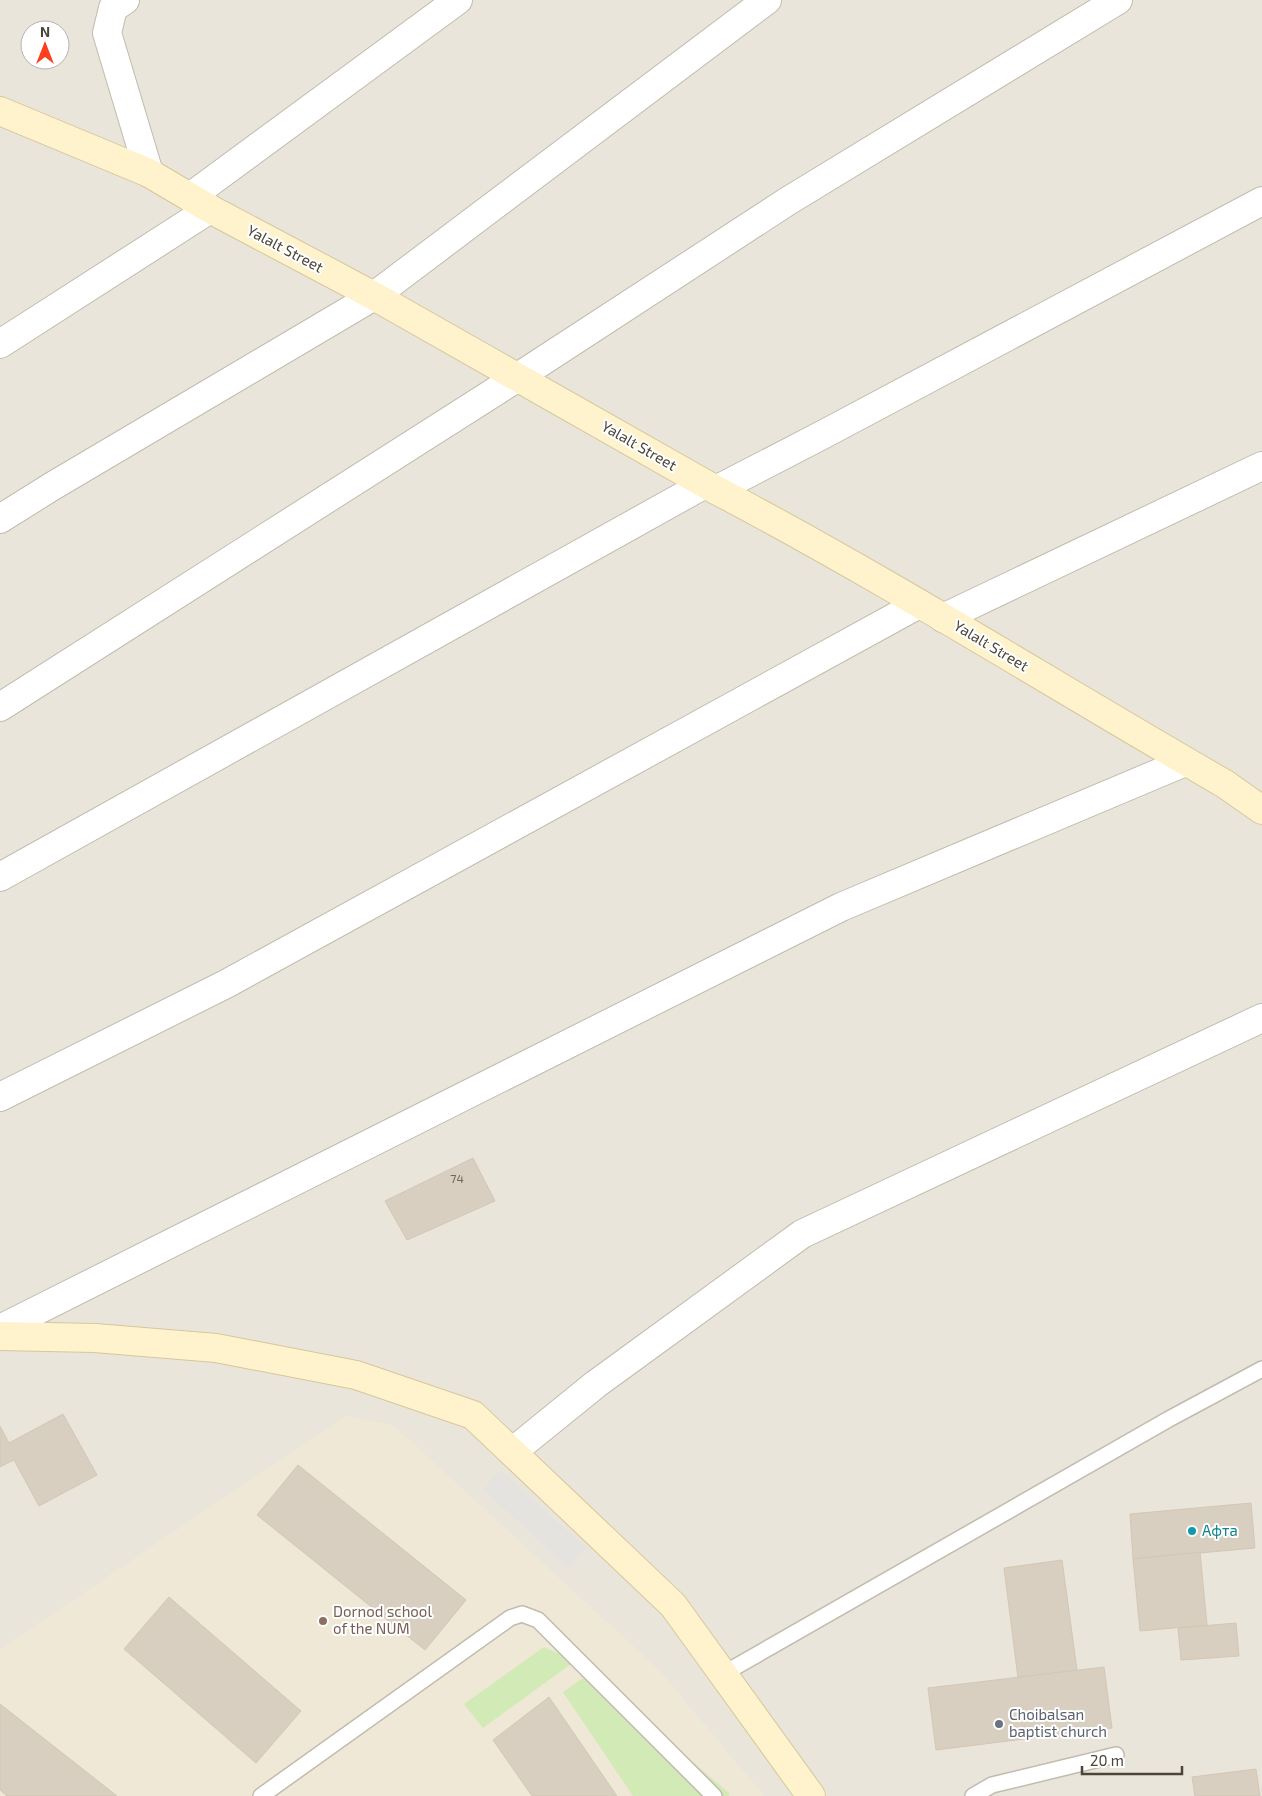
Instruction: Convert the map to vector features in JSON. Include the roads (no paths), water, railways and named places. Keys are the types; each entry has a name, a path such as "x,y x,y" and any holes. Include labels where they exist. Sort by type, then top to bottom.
{"street":[{"path":"125,0 113,8 107,34 149,172"},
{"path":"0,344 200,203 458,0"},
{"path":"0,520 68,477 374,296 767,0"},
{"path":"0,707 518,377 788,201 1118,0"},
{"name":"Yalalt Street","path":"0,111 149,172 200,203 374,296 919,604 1225,784 1262,810"},
{"path":"0,877 710,487 843,424 1262,200"},
{"path":"942,618 1262,466"},
{"path":"0,1097 226,984 919,604"},
{"path":"0,1329 841,907 1185,762"},
{"path":"512,1452 596,1384 802,1234 1262,1018"},
{"path":"0,1336 95,1338 216,1348 356,1375 473,1415 673,1605 805,1794"}],"lane":[{"path":"722,1674 1169,1419 1262,1369"},
{"path":"261,1796 510,1618 522,1614 538,1620 714,1796"},
{"path":"974,1796 992,1785 1116,1755"}],"place":[{"name":"Афта","path":"1192,1531"},
{"name":"Dornod school of the NUM","path":"323,1621"},
{"name":"Choibalsan baptist church","path":"999,1724"}]}
